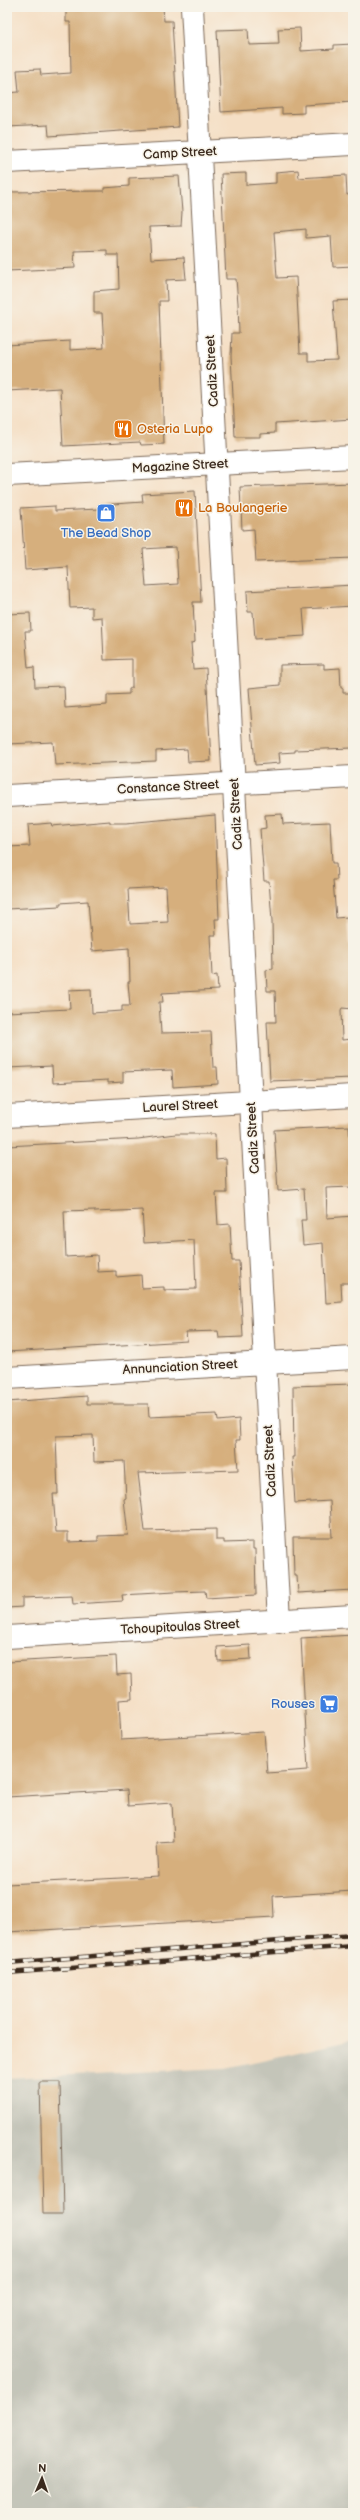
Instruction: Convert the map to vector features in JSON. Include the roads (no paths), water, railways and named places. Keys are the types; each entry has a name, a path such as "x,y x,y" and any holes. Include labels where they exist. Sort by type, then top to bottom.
{"street":[{"name":"Cadiz Street","path":"192,7 279,1621"},
{"name":"Camp Street","path":"7,162 353,144"},
{"name":"Magazine Street","path":"7,475 353,456"},
{"name":"Constance Street","path":"7,796 353,777"},
{"name":"Laurel Street","path":"7,1116 353,1096"},
{"name":"Annunciation Street","path":"7,1378 353,1358"},
{"name":"Tchoupitoulas Street","path":"7,1637 353,1616"}],"railway":[{"path":"7,1963 353,1935"},
{"path":"7,1973 353,1946"}],"place":[{"name":"Osteria Lupo","path":"123,429"},
{"name":"La Boulangerie","path":"184,508"},
{"name":"The Bead Shop","path":"106,513"},
{"name":"Rouses","path":"329,1704"}]}
